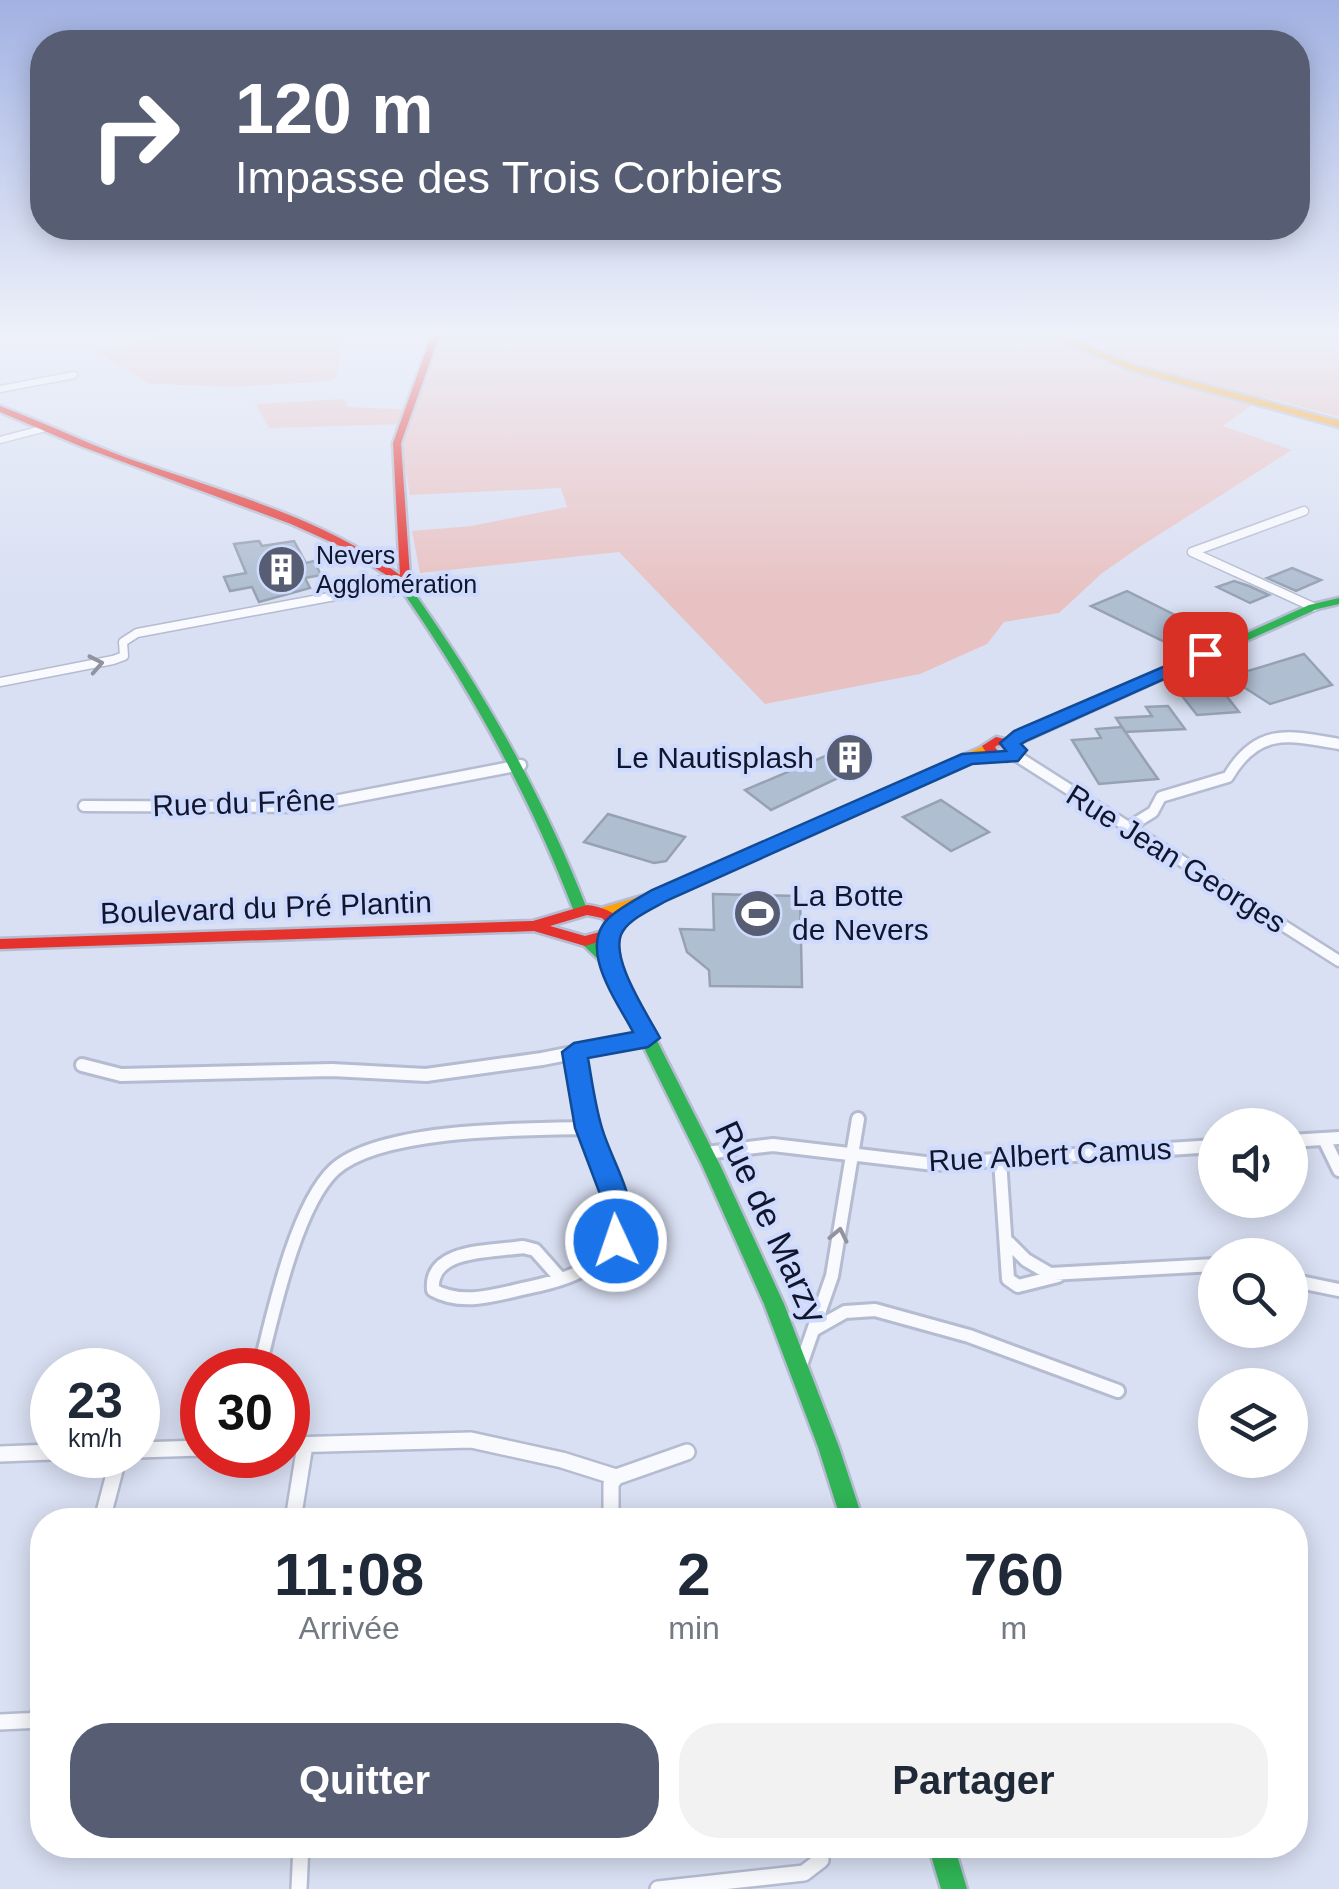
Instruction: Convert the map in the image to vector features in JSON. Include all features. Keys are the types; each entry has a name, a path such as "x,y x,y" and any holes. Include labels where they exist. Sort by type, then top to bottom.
{"main road":[{"path":"21,419 106,458 215,492 328,536 370,561 420,608 520,765 580,909 610,923"},
{"path":"392,580 397,443 405,419"},
{"path":"566,926 587,942 610,923 660,895 972,757 992,752 992,742 1012,749 1313,606 1339,601"},
{"name":"Boulevard du Pré Plantin","path":"0,944 566,926 580,909"},
{"name":"Rue de Marzy","path":"608,960 610,923"},
{"name":"Rue de Marzy","path":"587,942 608,960 756,1250 802,1362 848,1508"},
{"path":"946,1858 954,1889"}],"street":[{"path":"0,440 42,429"},
{"path":"1304,511 1192,552 1313,606"},
{"path":"0,682 129,658 123,642 131,635 392,580"},
{"path":"1127,828 1153,812 1162,796 1228,777 1244,749 1260,741 1281,737 1339,744"},
{"name":"Rue Jean Georges","path":"1012,749 1127,828 1339,961"},
{"name":"Rue du Frêne","path":"84,806 303,806 520,765"},
{"path":"82,1065 121,1075 332,1070 426,1075 648,1038"},
{"path":"560,1277 535,1250 523,1247 446,1260 431,1275 433,1290 455,1301 531,1287 560,1277 601,1262 616,1241 614,1194 588,1128 574,1052"},
{"path":"802,1362 824,1300 858,1119"},
{"path":"266,1348 311,1202 336,1168 368,1151 447,1137 588,1128"},
{"path":"1308,1140 1339,1138"},
{"path":"1324,1139 1339,1170"},
{"name":"Rue Albert Camus","path":"706,1153 773,1145 934,1164 1198,1147"},
{"path":"1000,1160 1008,1279 1018,1286 1050,1280 1063,1273"},
{"path":"1008,1242 1026,1260 1050,1274 1198,1267"},
{"path":"1308,1284 1339,1290"},
{"path":"824,1300 845,1312"},
{"path":"816,1328 845,1312 875,1310 941,1327 1118,1390"},
{"path":"310,1444 471,1440 562,1460 616,1478"},
{"path":"611,1508 611,1484 616,1478 687,1452"},
{"path":"0,1454 30,1453"},
{"path":"105,1508 113,1478"},
{"path":"294,1508 299,1478"},
{"path":"0,1722 30,1720"},
{"path":"300,1889 301,1858"},
{"path":"658,1889 804,1872 821,1858"}],"shaded area":[{"path":"264,419 1232,419 1223,426 1292,450 1138,548 1101,574 1059,613 1004,622 987,644 920,674 765,704 619,552 420,573 412,531 471,526 567,507 561,488 410,495 402,450 407,424 269,428"}],"building":[{"name":"Nevers Agglomération","path":"259,541 262,546 294,541 306,563 314,561 321,575 305,578 310,588 259,602 252,587 230,591 224,577 246,573 234,544"},
{"path":"1292,568 1321,580 1296,591 1267,578"},
{"path":"1234,581 1269,595 1250,603 1217,587"},
{"path":"1127,591 1197,626 1163,641 1091,606"},
{"path":"1304,654 1332,685 1270,704 1228,677"},
{"path":"1221,689 1239,712 1197,715 1179,692"},
{"path":"1168,706 1185,729 1125,732 1116,718 1152,716 1146,707"},
{"path":"1122,727 1158,779 1099,784 1072,740 1101,738 1096,729"},
{"path":"842,749 865,765 771,810 745,790"},
{"path":"941,800 989,832 951,851 903,817"},
{"path":"608,814 685,837 666,861 654,863 584,842"},
{"path":"713,894 800,896 802,987 710,986 709,970 687,952 680,929 714,930"}],"traffic: fast":[{"path":"406,589 505,743 545,824 580,909"},
{"path":"1010,743 1313,607 1339,601"},
{"path":"587,942 608,960 744,1234 803,1375 848,1508"},
{"path":"945,1858 954,1889"}],"traffic: slow":[{"path":"1321,419 1339,424"},
{"path":"395,576 409,579 411,585 393,592 379,587 381,580 395,576"},
{"path":"606,911 660,895 988,748"}],"traffic: jam":[{"path":"22,419 295,522 344,544 395,576"},
{"path":"405,577 397,443 406,419"},
{"path":"996,741 1013,745 1017,753 1007,757 994,755 988,746 996,741"},
{"path":"0,944 534,926 587,910 607,915 616,923"},
{"path":"538,927 585,941 613,933 616,923"}],"place":[{"name":"Nevers Agglomération","path":"281,569"},
{"name":"Le Nautisplash","path":"849,758"},
{"name":"La Botte de Nevers","path":"757,913"}],"route":[{"path":"616,1241 614,1194 588,1128 574,1052 648,1038 608,960 608,937 616,922 660,895 969,758 1012,756 1017,750 1010,743 1021,736 1205,654"}]}
